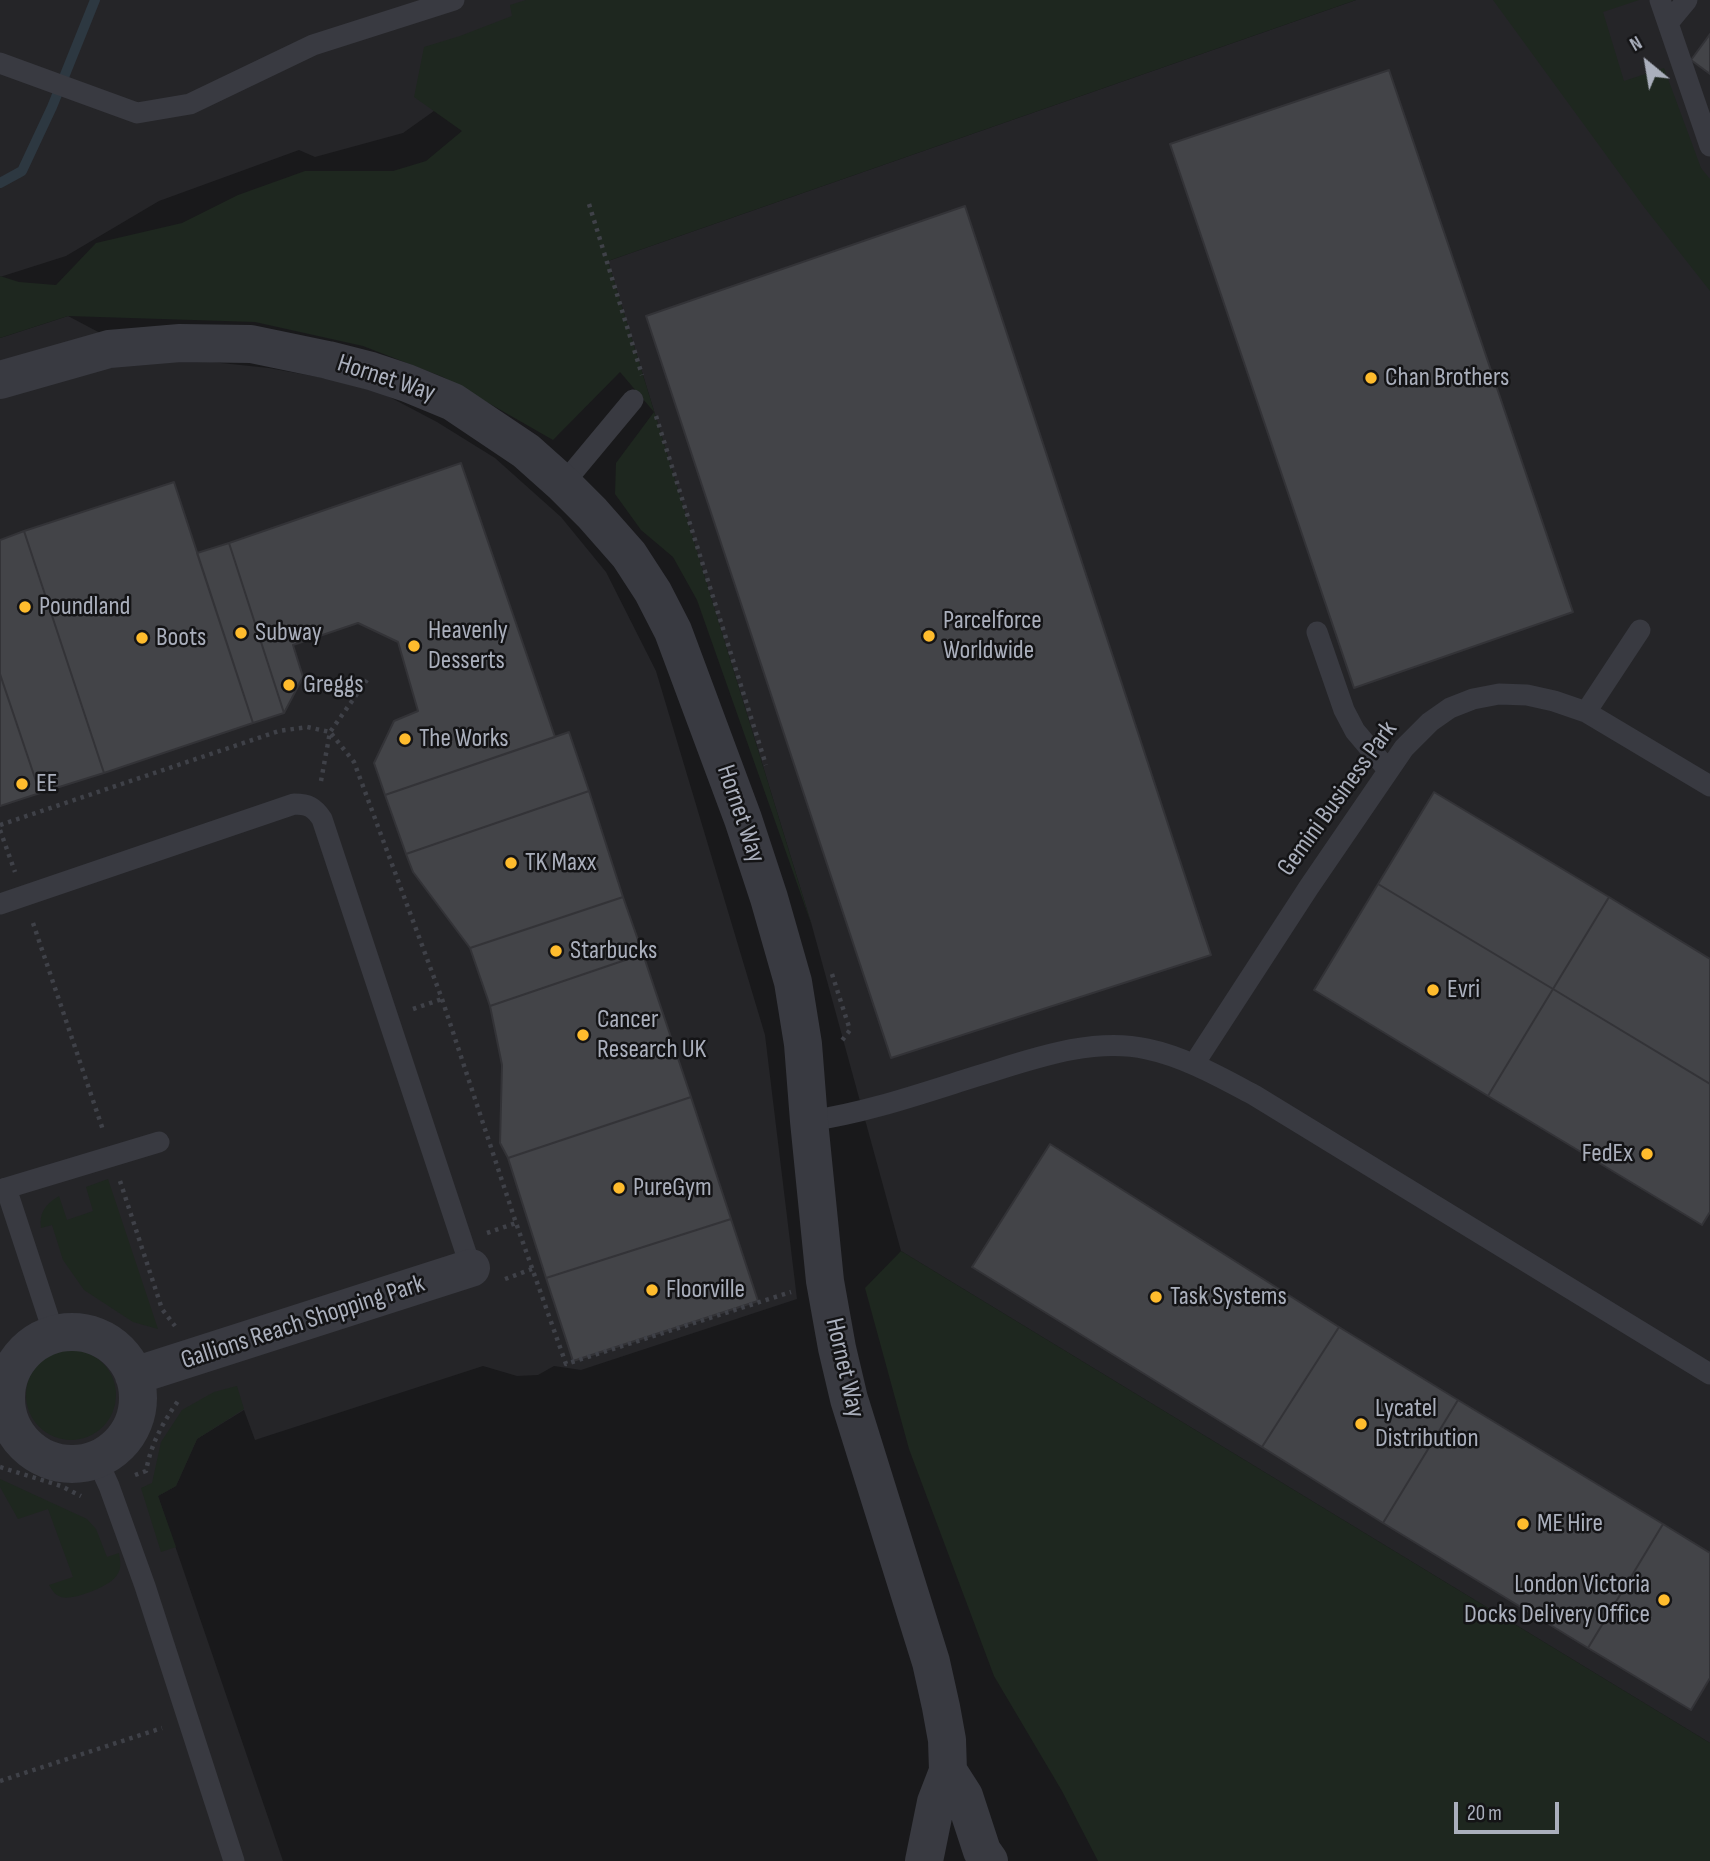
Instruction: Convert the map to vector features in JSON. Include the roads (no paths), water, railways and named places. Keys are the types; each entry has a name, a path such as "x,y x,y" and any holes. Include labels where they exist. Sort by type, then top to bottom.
{"street":[{"name":"Hornet Way","path":"0,380 109,349 180,343 251,344 371,371 453,402 526,451 592,513 629,555 653,592 673,631 743,819 793,982 803,1044 825,1281 837,1348 849,1399 931,1662 945,1729 948,1770 936,1802 924,1861"},
{"name":"Gallions Reach Shopping Park","path":"134,1376 471,1268"},
{"path":"74,1332 93,1336 111,1345 125,1359 134,1376 138,1396 136,1416 127,1434 114,1449 97,1460 59,1464 41,1457 25,1446 3,1414 10,1373 21,1356 36,1343 54,1334 74,1332"},
{"name":"Hornet Way","path":"948,1770 964,1796 982,1851 989,1861"}],"lane":[{"path":"0,63 137,113 190,104 313,45 454,0"},
{"path":"1660,0 1710,146"},
{"path":"1668,23 1688,0"},
{"path":"563,484 642,402"},
{"path":"1586,712 1640,630"},
{"path":"1317,632 1344,710 1355,731 1388,770"},
{"name":"Gemini Business Park","path":"1194,1064 1388,770 1404,748 1430,722 1450,708 1473,699 1499,694 1527,695 1554,701 1586,712 1710,786"},
{"path":"0,904 294,804 306,804 316,810 325,829 471,1268"},
{"path":"808,1103 829,1118 894,1102 1026,1061 1078,1048 1146,1048 1194,1064 1254,1095 1710,1374"},
{"path":"54,1334 3,1189 159,1142"},
{"path":"97,1460 140,1574 234,1861"}],"waterway":[{"path":"0,183 22,171 52,107 95,0"}],"place":[{"name":"Chan Brothers","path":"1371,378"},
{"name":"Poundland","path":"25,607"},
{"name":"Subway","path":"241,633"},
{"name":"Parcelforce Worldwide","path":"929,636"},
{"name":"Boots","path":"142,638"},
{"name":"Heavenly Desserts","path":"414,646"},
{"name":"Greggs","path":"289,685"},
{"name":"The Works","path":"405,739"},
{"name":"EE","path":"22,784"},
{"name":"TK Maxx","path":"511,863"},
{"name":"Starbucks","path":"556,951"},
{"name":"Evri","path":"1433,990"},
{"name":"Cancer Research UK","path":"583,1035"},
{"name":"FedEx","path":"1647,1154"},
{"name":"PureGym","path":"619,1188"},
{"name":"Floorville","path":"652,1290"},
{"name":"Task Systems","path":"1156,1297"},
{"name":"Lycatel Distribution","path":"1361,1424"},
{"name":"ME Hire","path":"1523,1524"},
{"name":"London Victoria Docks Delivery Office","path":"1664,1600"}]}
